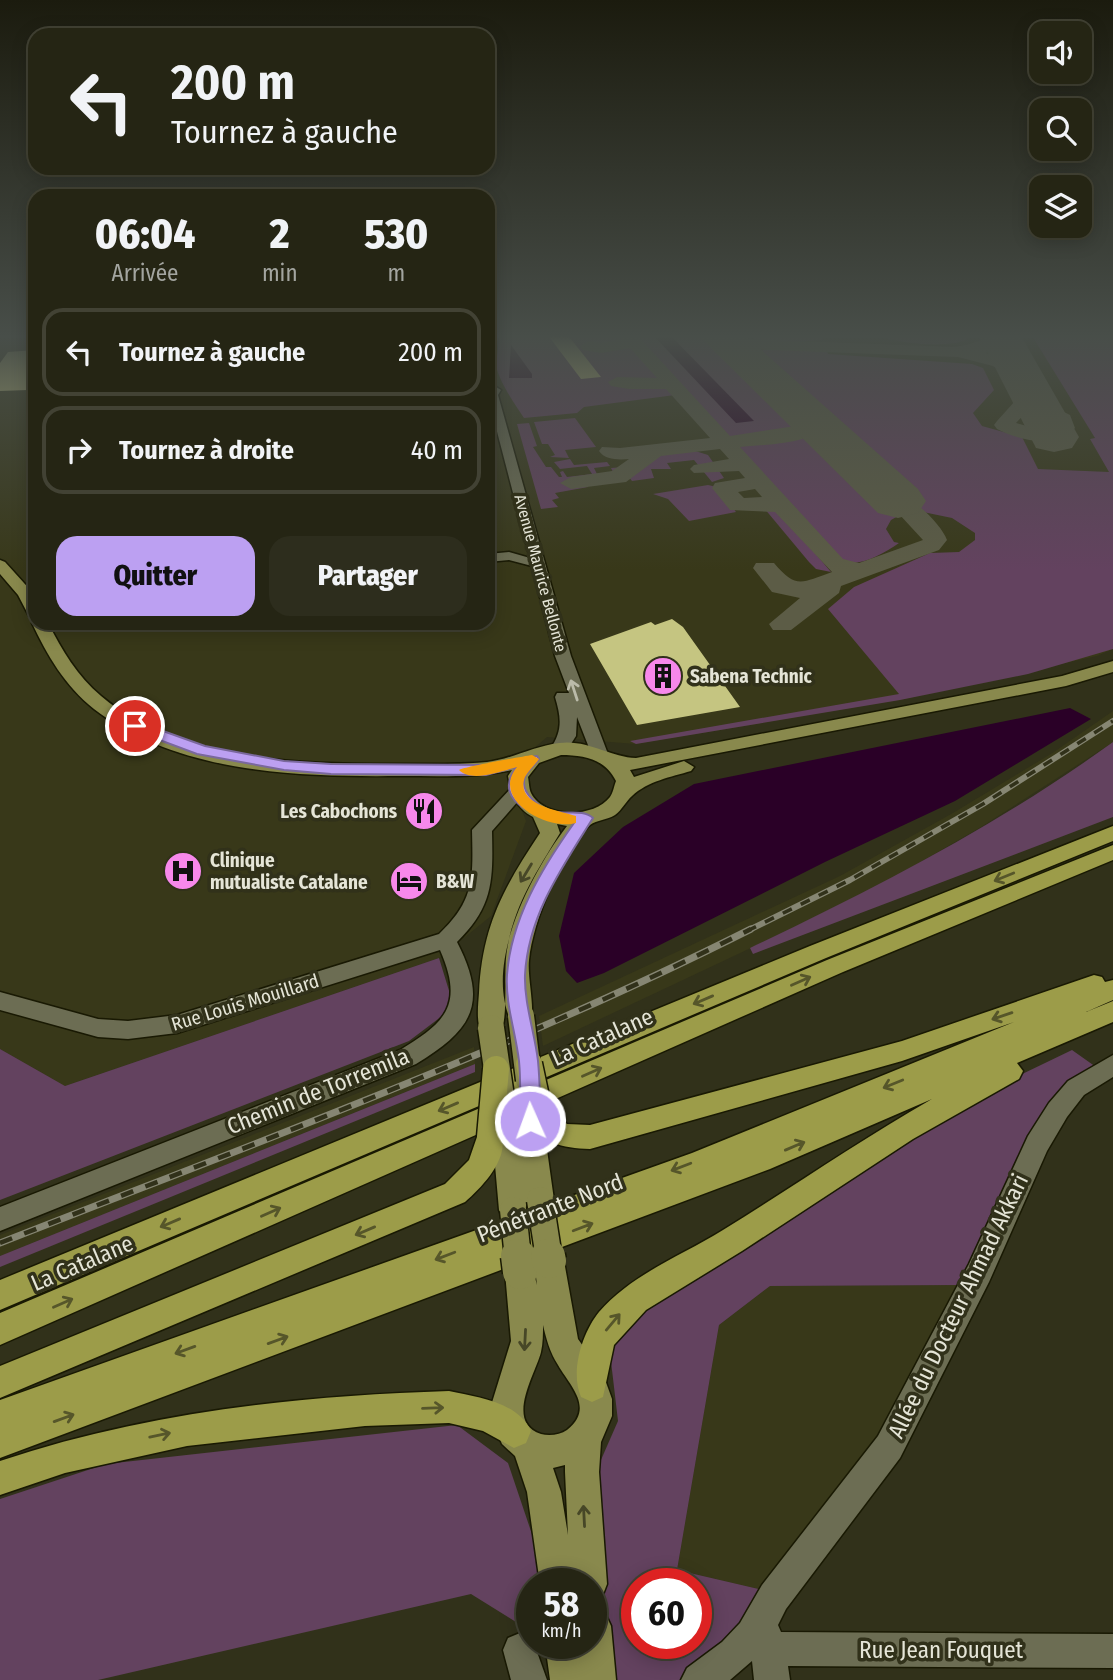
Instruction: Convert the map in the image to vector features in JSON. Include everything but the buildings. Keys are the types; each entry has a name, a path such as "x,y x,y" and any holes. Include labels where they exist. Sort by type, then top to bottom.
{"highway":[{"name":"La Catalane","path":"0,1295 818,951 1113,833"},
{"name":"La Catalane","path":"0,1329 835,966 1113,852"},
{"path":"517,1126 561,1136 590,1137 902,1051 1113,978"},
{"name":"Pénétrante Nord","path":"0,1416 417,1266 736,1146 1006,1038 1113,989"},
{"name":"Pénétrante Nord","path":"0,1441 760,1160 1113,1011"},
{"path":"592,1385 595,1354 607,1326 634,1298 733,1240 864,1153 959,1096 1113,1020"},
{"path":"0,1382 454,1193 477,1175 489,1155 517,1126 529,1064"},
{"path":"496,1069 517,1126"},
{"path":"0,1478 65,1456 187,1429 365,1410 449,1408 489,1416 521,1438"}],"main road":[{"path":"0,565 28,599"},
{"path":"44,630 57,656 87,694 135,726 169,740 243,760 344,769 486,770 559,750 636,764 1010,692 1113,666"},
{"path":"486,770 526,799 570,819 585,818 612,808 626,791 646,778 702,762 821,734 1026,695 1113,672"},
{"path":"607,758 626,781 626,791"},
{"path":"496,1069 491,1028 490,980 497,940 508,904 550,832 526,799 518,776 532,759"},
{"path":"529,1064 516,977 520,945 534,906 555,862 585,818"},
{"path":"517,1126 540,1200 527,1341 522,1363 510,1387 506,1407 544,1492 556,1568"},
{"path":"517,1126 513,1210 567,1353 592,1385 596,1399 595,1416 584,1440 582,1472 588,1568"},
{"path":"521,1438 548,1451 568,1449 584,1440"},
{"path":"566,1659 569,1680"},
{"path":"595,1659 597,1680"}],"street":[{"name":"Avenue Maurice Bellonte","path":"496,412 528,555 543,605 552,662 571,721 570,733 559,750"},
{"name":"Avenue Maurice Bellonte","path":"498,412 542,581 582,713 607,758"},
{"path":"495,557 528,555"},
{"path":"446,940 470,919 481,897 482,830 494,814 526,799"},
{"name":"Rue Louis Mouillard","path":"0,1001 98,1028 128,1030 177,1024 446,940"},
{"name":"Chemin de Torremila","path":"0,1219 408,1057 446,1032 463,999 461,969 446,940"},
{"name":"Allée du Docteur Ahmad Akkari","path":"699,1680 732,1660 767,1650 774,1597 889,1447 979,1273 1037,1144 1058,1110 1076,1088 1113,1065"},
{"name":"Rue Jean Fouquet","path":"767,1650 1113,1651"}],"shaded area":[{"path":"0,412 28,412 28,630 495,630 495,412 1113,412 1113,649 1097,656 900,700 636,744 547,737 507,772 526,821 491,916 439,958 65,1086 0,1049"},
{"path":"521,412 578,412 577,413 524,418"},
{"path":"703,412 791,412 798,419 800,426 784,433 762,437 722,434"},
{"path":"726,412 746,412 754,421 736,423"},
{"path":"813,412 974,412 982,426 1022,437 1038,469 1109,472 1090,439 1095,438 1079,412 1113,412 1113,649 1028,674 900,700 636,744 630,741 899,694 828,609 854,587 930,553 959,552 975,540 975,533 952,518 923,512"},
{"path":"575,418 596,447 565,450 569,458 550,457 555,455 548,444 542,444 534,422"},
{"path":"529,423 537,446 533,447 546,467 551,467 559,477 562,477 560,472 563,471 567,477 592,474 587,466 560,469 554,462 570,459 574,465 607,462 610,466 594,468 597,474 613,472 611,468 625,467 643,454 615,475 580,477 582,480 570,482 586,482 588,487 555,493 559,498 552,500 558,507 541,509 517,424"},
{"path":"795,437 825,444 900,515 891,520 886,529 894,542 899,543 862,562 838,561 736,449 741,444"},
{"path":"689,449 708,455 724,478 712,482 694,460 667,463 671,469 651,469 654,478 632,481 629,477 657,453"},
{"path":"708,485 717,487 736,512 689,521 668,499 653,494"},
{"path":"764,508 777,508 831,572 816,569 809,562"},
{"path":"1070,708 1091,719 955,801 825,862 604,973 577,983 566,971 559,936 574,873 623,827 694,784"},
{"path":"1113,711 1113,742 981,827 865,894 543,1046 539,1016 840,876 953,813 1054,752"},
{"path":"1113,742 1113,817 753,954 750,948 844,902 982,827"},
{"path":"439,958 454,1007 409,1041 0,1200 0,1049 65,1086"},
{"path":"474,1047 475,1064 0,1256 0,1235"},
{"path":"1072,1050 1096,1067 965,1285 770,1286 719,1325 677,1568 621,1568 621,1659 712,1659 712,1578 767,1591 726,1651 680,1680 608,1680 607,1568 602,1568 597,1469 618,1421 610,1353 620,1330 640,1306 964,1102"},
{"path":"475,1064 475,1072 0,1267 0,1256"},
{"path":"965,1285 882,1441 767,1591 712,1578 712,1568 677,1568 719,1325 770,1286"},
{"path":"457,1425 508,1463 539,1555 540,1568 516,1568 516,1622 471,1594 98,1680 0,1680 0,1499 106,1464"}],"taxiway":[{"path":"698,412 725,442"},
{"path":"1015,412 1004,425 1018,431 1043,435 1065,428 1063,419 1051,412"},
{"path":"725,442 793,435 813,428 807,417"},
{"path":"609,451 619,454 725,442"},
{"path":"725,442 744,464"},
{"path":"571,483 618,477 654,451"},
{"path":"701,469 744,464"},
{"path":"744,464 756,477"},
{"path":"756,477 783,507"},
{"path":"756,477 752,483 723,488 738,505 769,503 783,507"},
{"path":"861,570 931,545 935,540 933,534 898,501"},
{"path":"783,507 834,564 846,570 861,570"},
{"path":"765,568 781,587 803,591 861,570"},
{"path":"782,624 830,588"}],"runway":[{"path":"803,412 898,501"},
{"path":"1041,412 1054,437"}],"railway":[{"path":"747,931 850,880 983,804 1113,721"},
{"path":"0,1243 473,1056 567,1016 751,929"}],"slow traffic":[{"path":"466,770 486,770 532,759 518,776 517,786 522,799 542,813 555,818 571,819"}],"place":[{"name":"Sabena Technic","path":"663,676"},
{"name":"Les Cabochons","path":"424,811"},
{"name":"Clinique mutualiste Catalane","path":"183,871"},
{"name":"B&W","path":"409,881"}],"route":[{"path":"135,726 169,740 243,760 331,769 486,770 532,759 518,776 517,786 522,799 529,806 555,818 585,818 555,862 534,906 520,945 516,977 529,1064 530,1121"}]}
